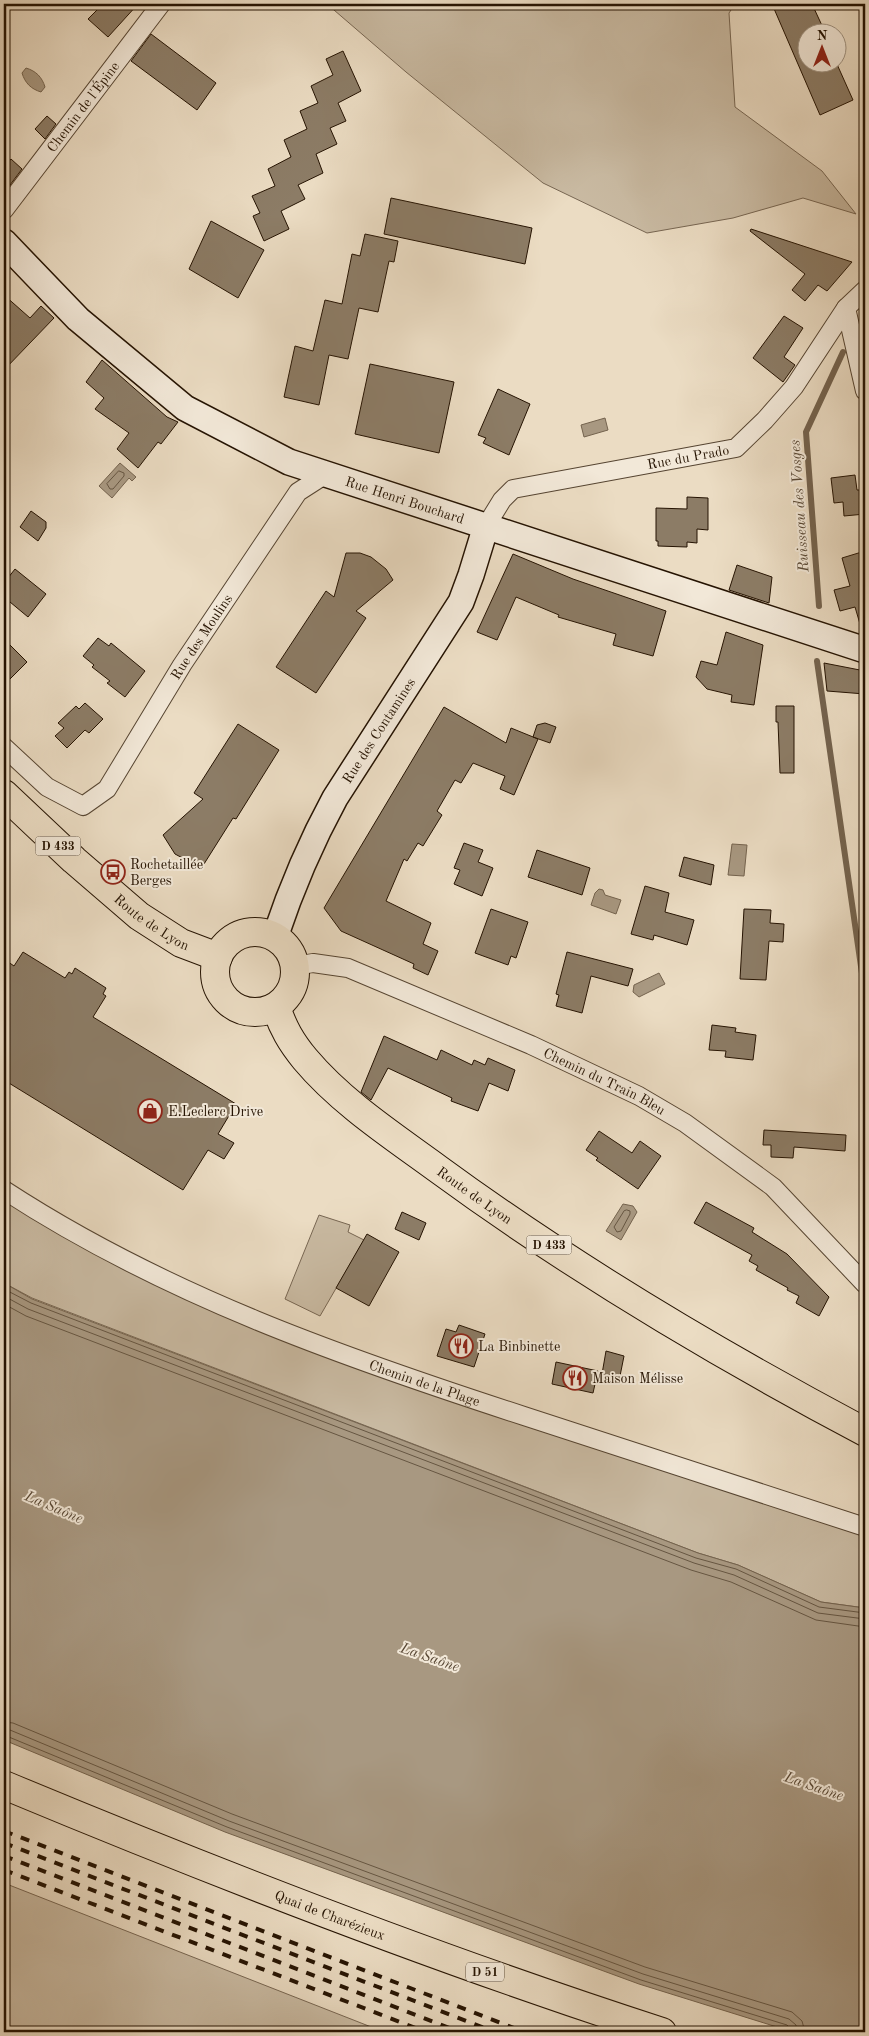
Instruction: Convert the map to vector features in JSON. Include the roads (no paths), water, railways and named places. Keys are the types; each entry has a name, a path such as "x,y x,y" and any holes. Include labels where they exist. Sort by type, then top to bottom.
{"main road":[{"name":"Route de Lyon","path":"4,794 74,860 139,916 181,943 218,957"},
{"path":"249,932 275,937 291,954 295,966 295,978 292,989 285,1000 276,1007 255,1013 244,1011 228,1003 220,993 216,982 215,969 218,957 225,946 236,937 249,932"},
{"name":"Route de Lyon","path":"276,1007 288,1036 305,1060 338,1093 478,1198 631,1298 788,1391 865,1432"},
{"name":"Quai de Charézieux","path":"4,1785 136,1840 310,1908 560,1999 662,2032"}],"street":[{"name":"Chemin de l'Épine","path":"4,210 162,4"},
{"name":"Rue Henri Bouchard","path":"4,242 78,319 185,408 289,462 865,650"},
{"name":"Rue du Prado","path":"486,526 502,500 513,489 736,448 765,420 794,386 846,308 865,290"},
{"path":"846,308 865,391"},
{"name":"Rue des Moulins","path":"4,747 47,787 83,806 107,789 182,666 298,492 326,474"},
{"name":"Rue des Contamines","path":"275,937 288,899 320,825 461,602 472,576 486,526"},
{"name":"Chemin du Train Bleu","path":"295,966 313,963 348,968 531,1045 639,1096 685,1123 773,1187 865,1284"},
{"name":"Chemin de la Plage","path":"4,1190 100,1246 192,1293 262,1324 384,1370 865,1527"}],"water":[{"path":"26,68 36,73 42,80 45,87 41,92 31,87 25,80 22,73"},
{"path":"605,418 608,430 584,437 581,425"},
{"path":"120,463 136,477 132,481 129,478 112,498 99,486"},
{"path":"732,844 747,845 744,876 728,875"},
{"path":"599,889 603,890 605,895 621,900 616,914 591,905 595,893"},
{"path":"659,973 665,984 639,997 633,992 634,985"},
{"path":"623,1204 633,1206 637,1212 621,1240 606,1231"},
{"name":"La Saône","path":"4,1283 32,1299 698,1553 738,1565 821,1602 865,1608 865,2032 793,2032 639,1984 225,1832 4,1740"}],"waterway":[{"name":"Ruisseau des Vosges","path":"819,606 806,432 843,352"},
{"name":"Ruisseau des Vosges","path":"817,661 865,994"}],"railway":[{"path":"4,1831 524,2032"},
{"path":"4,1843 495,2032"},
{"path":"4,1856 460,2032"},
{"path":"4,1870 426,2032"}],"place":[{"name":"Rochetaillée Berges","path":"113,872"},
{"name":"E.Leclerc Drive","path":"150,1111"},
{"name":"La Binbinette","path":"461,1346"},
{"name":"Maison Mélisse","path":"575,1378"}]}
